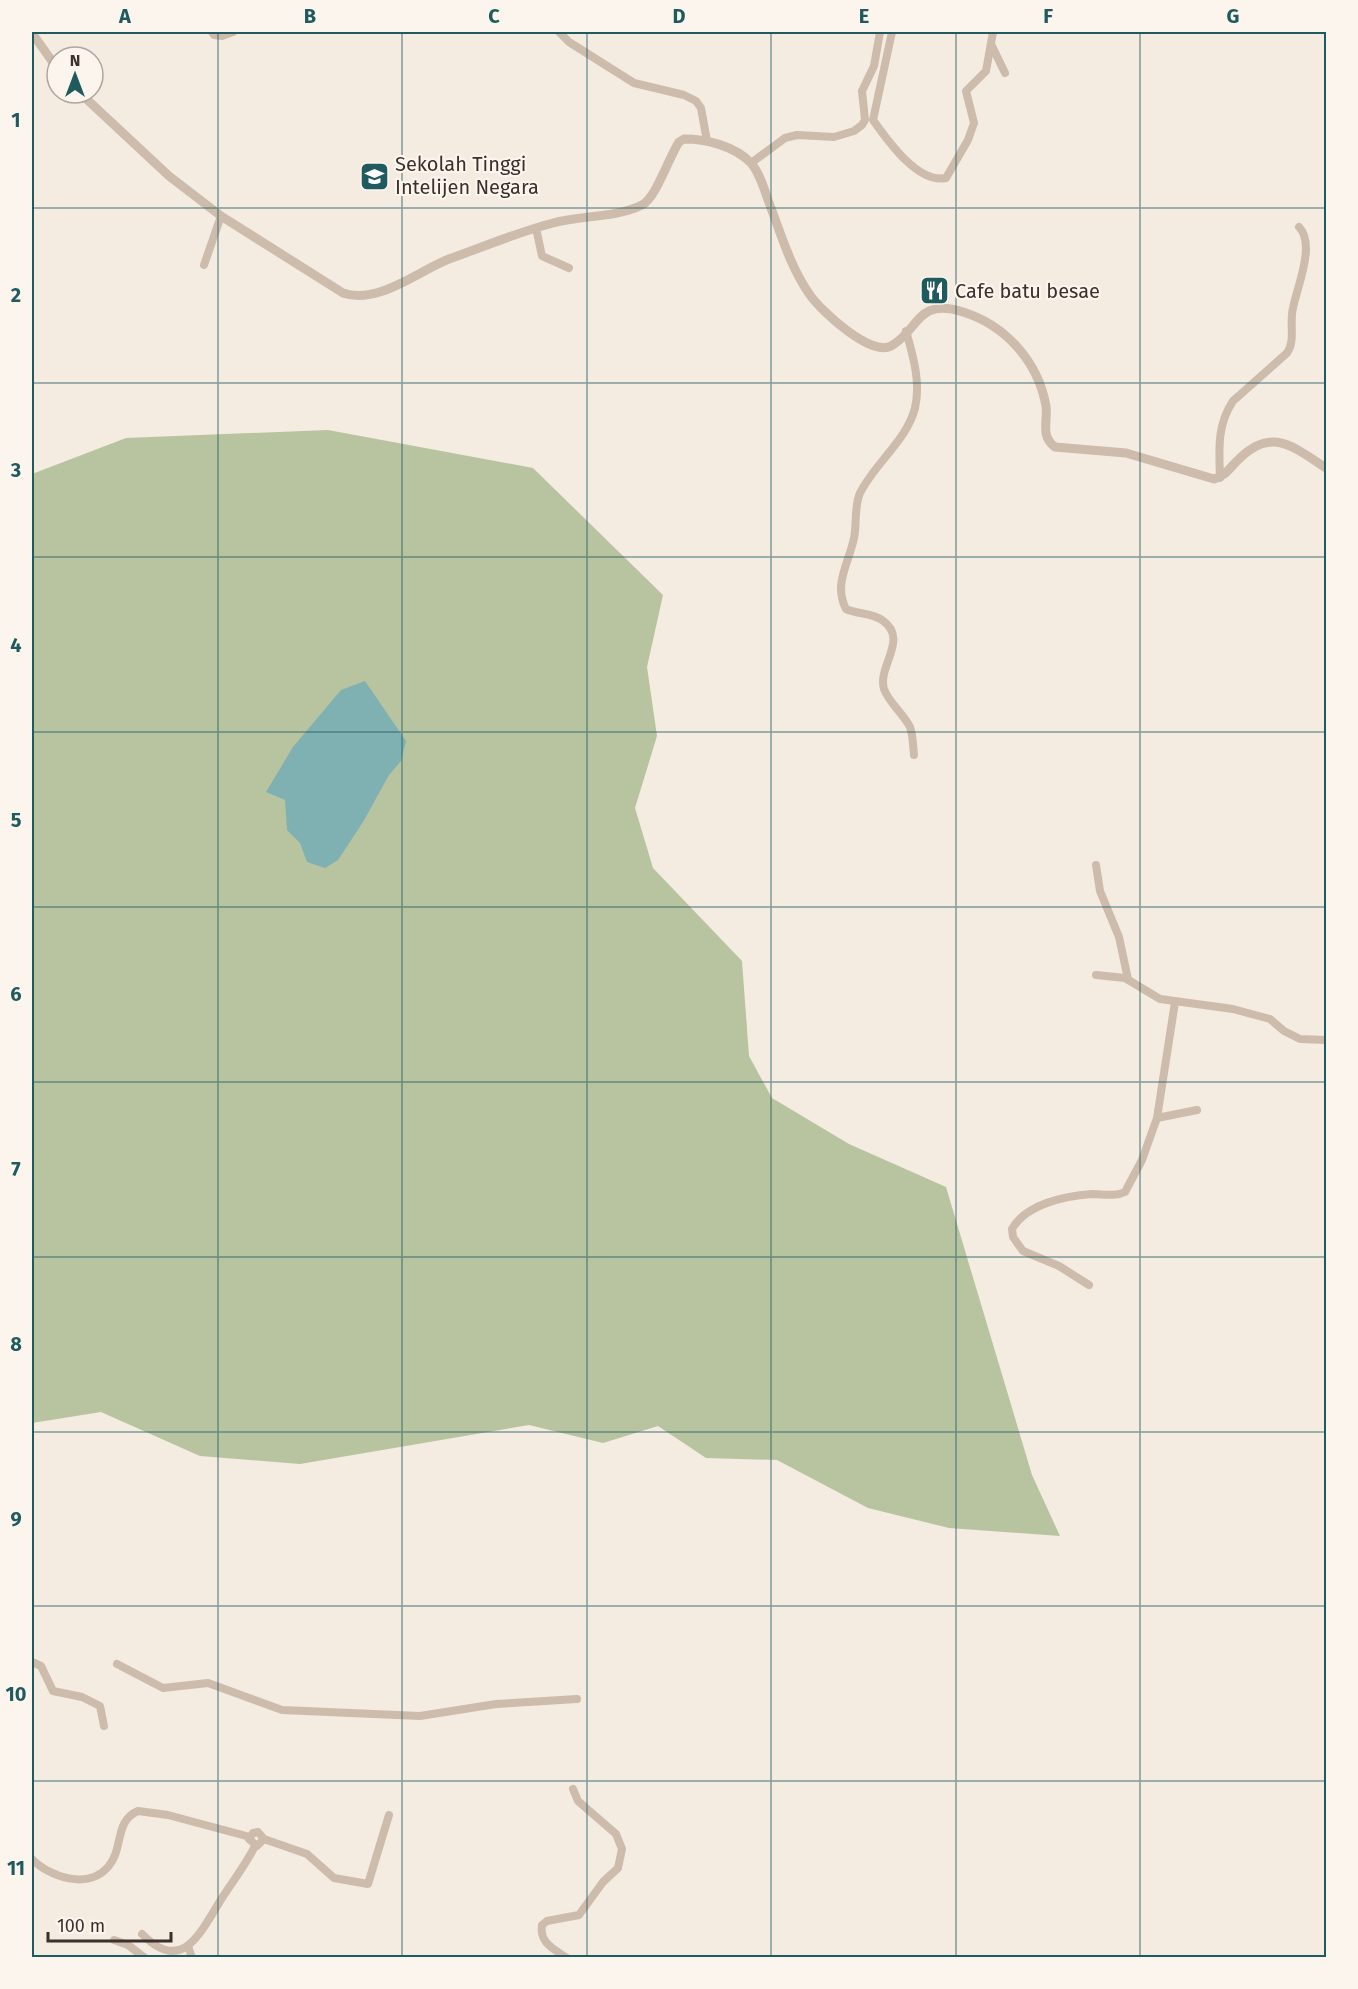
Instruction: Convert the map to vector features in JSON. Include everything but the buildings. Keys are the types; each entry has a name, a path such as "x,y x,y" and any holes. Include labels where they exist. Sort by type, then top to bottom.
{"street":[{"path":"212,32 214,35 222,36 233,32"},
{"path":"559,32 569,42 634,83 684,95 696,101 702,111 706,141"},
{"path":"880,32 874,66 862,91 869,120 890,144 925,176 935,180 946,178 968,140 974,123 966,91 986,70 993,32"},
{"path":"751,163 785,138 797,135 844,135 869,120 892,32"},
{"path":"32,33 45,51"},
{"path":"991,45 1005,73"},
{"path":"92,105 136,147 221,216 343,293 360,297 396,284 447,260 554,222 627,210 642,205 652,196 679,142 684,139 706,141 724,147 751,163 799,277 825,313 858,337 880,348 892,346 919,317 937,309 950,309 972,315 1000,329 1010,337 1040,387 1046,409 1045,434 1055,447 1126,453 1204,478 1220,478 1250,448 1261,442 1281,443 1293,447 1326,467"},
{"path":"204,265 221,216"},
{"path":"1220,478 1219,432 1227,411 1233,401 1291,347 1293,308 1306,248 1305,235 1299,227"},
{"path":"536,228 542,256 569,268"},
{"path":"906,331 916,373 916,406 911,422 860,493 855,537 841,585 841,600 846,609 882,620 891,633 893,652 883,675 883,685 886,694 911,729 914,755"},
{"path":"1096,865 1100,891 1119,937 1128,979"},
{"path":"1096,975 1128,979 1160,999 1233,1009 1270,1019 1291,1036 1326,1040"},
{"path":"1089,1285 1059,1266 1023,1251 1013,1237 1012,1229 1027,1213 1040,1206 1085,1195 1118,1195 1125,1192 1142,1160 1157,1118 1176,1002"},
{"path":"1157,1118 1197,1110"},
{"path":"32,1662 41,1666 53,1691 82,1697 100,1706 104,1726"},
{"path":"117,1664 163,1688 208,1683 282,1710 420,1716 496,1704 577,1699"},
{"path":"567,1958 546,1944 541,1933 542,1925 547,1921 579,1915 603,1882 618,1868 622,1850 616,1834 578,1801 573,1789"},
{"path":"32,1859 53,1875 62,1878 100,1873 109,1866 125,1820 138,1811 168,1815 250,1837"},
{"path":"250,1837 253,1833 258,1832 264,1839 307,1854 334,1878 368,1884 389,1815"},
{"path":"250,1837 250,1842 255,1846"},
{"path":"142,1934 154,1947 163,1950 176,1951 188,1946 206,1925 255,1846 262,1844 264,1839"},
{"path":"114,1940 128,1945 145,1958"},
{"path":"188,1946 192,1958"}],"green space":[{"path":"328,430 533,468 663,595 647,667 657,736 635,808 653,868 742,961 749,1056 772,1098 849,1144 946,1187 1032,1475 1060,1536 949,1528 868,1508 777,1460 706,1458 658,1426 603,1443 529,1425 300,1464 200,1456 101,1412 32,1423 32,474 126,438"}],"water":[{"path":"365,681 406,741 401,761 389,775 363,822 338,860 325,868 307,862 300,843 287,830 285,800 266,792 293,747 341,690"}],"place":[{"name":"Sekolah Tinggi Intelijen Negara","path":"374,176"},
{"name":"Cafe batu besae","path":"934,291"}]}
